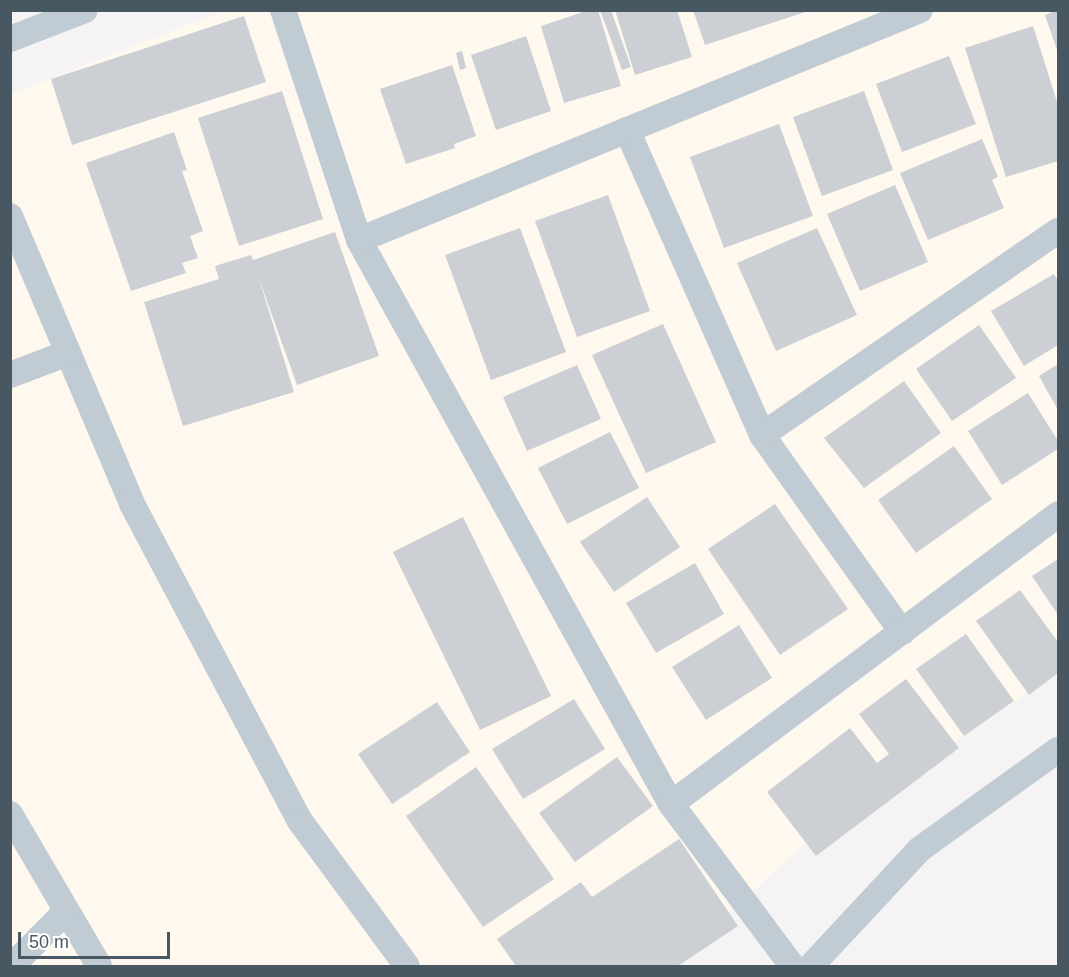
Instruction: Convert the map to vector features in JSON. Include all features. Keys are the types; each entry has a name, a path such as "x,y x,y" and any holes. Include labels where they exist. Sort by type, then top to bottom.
{"street":[{"path":"10,39 85,10"},
{"path":"283,10 359,240 671,804 792,966"},
{"path":"359,240 920,10"},
{"path":"627,130 762,435 902,632"},
{"path":"10,216 132,504 300,821 408,966"},
{"path":"762,435 1059,231"},
{"path":"10,375 68,353"},
{"path":"671,804 1059,514"},
{"path":"811,966 920,849 1059,750"},
{"path":"10,814 65,912 99,966"},
{"path":"12,966 65,912"}],"shaded area":[{"path":"223,11 1058,11 1058,673 812,837 671,966 11,966 11,94"}],"building":[{"path":"589,10 598,10 621,86 564,103 541,26"},
{"path":"600,10 611,10 631,67 622,70"},
{"path":"615,10 677,10 692,57 635,75"},
{"path":"693,10 808,10 808,11 705,45"},
{"path":"1058,10 1058,53 1045,15"},
{"path":"244,16 266,82 72,145 51,79"},
{"path":"1033,26 1058,105 1058,161 1006,177 965,48"},
{"path":"526,36 551,111 496,130 471,55"},
{"path":"462,51 466,68 460,70 456,53"},
{"path":"949,56 976,124 902,152 876,84"},
{"path":"452,65 476,136 454,144 455,148 406,164 380,89"},
{"path":"282,91 323,219 239,246 198,118"},
{"path":"864,91 893,170 822,196 793,117"},
{"path":"779,124 813,216 724,248 690,157"},
{"path":"174,132 187,170 182,171 203,231 190,236 198,258 182,263 186,273 131,291 86,163"},
{"path":"982,139 998,177 992,180 1004,208 928,240 900,173"},
{"path":"895,185 928,262 860,291 827,214"},
{"path":"608,195 650,311 577,337 535,221"},
{"path":"520,228 566,352 491,380 445,255"},
{"path":"817,228 857,315 776,351 737,263"},
{"path":"335,232 379,356 297,385 258,276 294,392 183,426 144,302 219,279 215,266 251,255 253,260"},
{"path":"1054,274 1058,281 1058,345 1024,366 991,311"},
{"path":"663,324 716,442 646,473 592,355"},
{"path":"979,325 1016,378 952,421 916,369"},
{"path":"1058,364 1058,410 1039,376"},
{"path":"577,365 601,419 527,451 503,397"},
{"path":"904,381 941,433 864,488 824,438"},
{"path":"1028,393 1058,441 1058,449 1002,485 968,431"},
{"path":"610,432 639,488 567,524 538,468"},
{"path":"954,446 992,499 916,553 878,500"},
{"path":"647,497 680,547 614,592 580,542"},
{"path":"775,504 848,609 780,655 708,549"},
{"path":"463,517 551,696 480,730 393,552"},
{"path":"1058,559 1058,615 1032,576"},
{"path":"695,563 724,614 656,653 626,603"},
{"path":"1020,590 1058,642 1058,673 1029,695 976,621"},
{"path":"739,625 772,678 706,720 672,667"},
{"path":"966,634 1014,701 964,736 916,669"},
{"path":"906,679 959,748 816,856 767,792 850,728 877,763 889,754 859,714"},
{"path":"574,699 605,749 523,799 492,749"},
{"path":"437,702 470,752 392,804 358,754"},
{"path":"617,757 653,806 575,862 539,813"},
{"path":"476,767 554,879 483,927 406,816"},
{"path":"679,839 738,926 678,966 516,966 497,939 581,882 592,897"}]}
